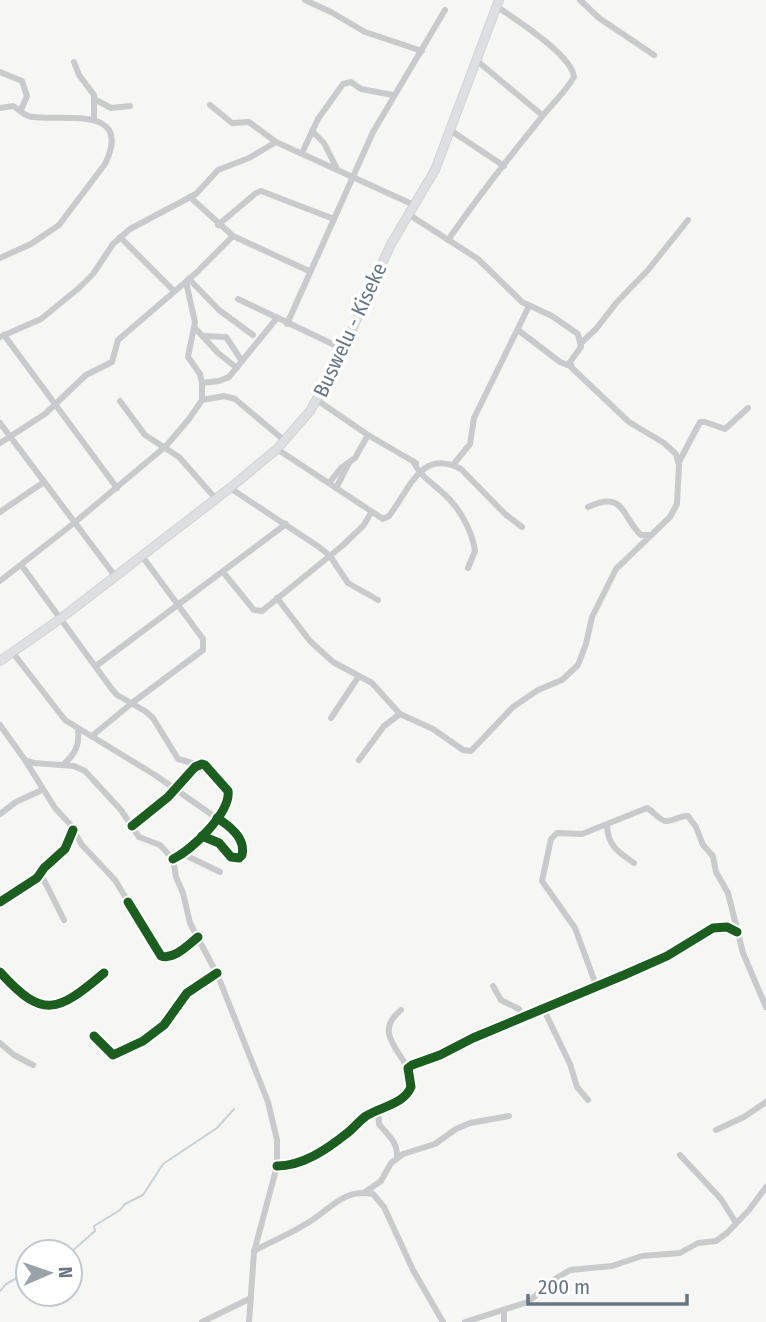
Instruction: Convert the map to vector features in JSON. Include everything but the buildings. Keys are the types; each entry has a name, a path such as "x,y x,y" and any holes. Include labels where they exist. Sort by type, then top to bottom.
{"main road":[{"name":"Buswelu - Kiseke","path":"0,661 60,620 230,488 285,441 317,400 391,244 435,170 497,3"}],"street":[{"path":"305,0 365,32 422,51"},
{"path":"580,0 599,18 654,55"},
{"path":"448,240 575,77 573,68 497,3"},
{"path":"287,324 373,132 445,10"},
{"path":"476,60 542,116"},
{"path":"74,62 94,99 94,119"},
{"path":"0,72 19,78 24,86 27,100 21,110"},
{"path":"302,153 325,107 346,83 351,82 361,89 393,95"},
{"path":"94,99 111,108 130,107"},
{"path":"210,105 229,122 249,122 276,142 414,205"},
{"path":"0,108 10,106 21,110 28,117 94,119 108,129 112,140 105,164 59,225 31,244 0,258"},
{"path":"450,130 504,166"},
{"path":"312,131 324,143 337,169"},
{"path":"117,488 2,336 41,319 79,288 120,237 144,220 201,190 218,170 249,159 276,142"},
{"path":"218,225 261,191 334,219"},
{"path":"190,197 233,236 309,271"},
{"path":"408,214 478,259 529,306 552,316 578,334 581,343"},
{"path":"570,366 581,343 648,270 688,220"},
{"path":"0,443 55,405 86,375 112,362 118,340 188,281 233,236"},
{"path":"120,237 174,291"},
{"path":"1,579 22,566 166,446 196,410 202,400 202,383 200,374 188,357 195,328 195,315 188,281"},
{"path":"188,281 219,310 253,335"},
{"path":"238,299 343,349"},
{"path":"453,465 470,444 474,418 529,306"},
{"path":"202,383 225,380 277,318"},
{"path":"195,328 218,354 239,365"},
{"path":"518,330 560,362 570,366 629,422 671,449 679,462"},
{"path":"203,336 226,337 239,365"},
{"path":"202,400 223,396 235,399 285,441"},
{"path":"317,400 368,435 425,467"},
{"path":"120,401 145,435 154,443 166,446 179,457 216,499"},
{"path":"277,598 321,653 344,670 372,683 400,714 433,729 463,750 473,750 513,707 538,690 562,680 578,665 592,617 621,561 675,510 679,462 700,422 724,429 748,408"},
{"path":"0,423 115,576"},
{"path":"332,485 341,468 355,458 368,435"},
{"path":"277,449 383,519 389,516 425,467 440,461 453,465 461,469 522,527"},
{"path":"413,461 419,474 446,495 460,513 475,551 468,568"},
{"path":"0,512 44,482"},
{"path":"230,488 330,556 348,583 378,600"},
{"path":"588,507 604,502 615,503 626,512 638,533 645,536 651,534"},
{"path":"223,572 254,610 262,611 330,556 363,526 371,513"},
{"path":"96,666 286,524"},
{"path":"92,736 203,650 202,639 142,556"},
{"path":"22,566 117,695 153,719 178,759 208,768 228,791 227,802 217,818 183,854 173,859"},
{"path":"13,653 59,715 217,818 236,835 243,846 242,855 239,858 231,857 219,843 202,836"},
{"path":"331,718 359,676"},
{"path":"359,760 384,726 400,714"},
{"path":"0,725 82,845 115,880 161,956 172,957 198,937"},
{"path":"64,764 76,751 78,729"},
{"path":"0,741 8,735"},
{"path":"26,760 80,768 91,776 121,810 139,836 160,845 173,859 190,923 217,972 274,1121 277,1166 254,1252 249,1322"},
{"path":"132,826 176,789 199,765"},
{"path":"0,814 16,802 42,790"},
{"path":"596,985 575,928 542,880 554,835 582,834 644,808 650,809 665,821 688,816 696,827 703,845 713,856 716,872 730,899 746,962 766,1007"},
{"path":"607,825 608,838 613,848 634,863"},
{"path":"0,902 41,874 65,849 73,830"},
{"path":"183,854 220,872"},
{"path":"41,874 64,919"},
{"path":"408,1068 657,960 713,928 727,927 737,932"},
{"path":"0,972 32,1001 48,1006 76,995 104,973"},
{"path":"94,1036 113,1055 129,1048 164,1025 187,993 217,972"},
{"path":"493,986 499,999 519,1009 522,1019"},
{"path":"277,1166 303,1162 344,1136 363,1118 398,1102 409,1091 411,1087 408,1068 387,1028 388,1022 401,1010"},
{"path":"544,1010 578,1087 588,1100"},
{"path":"0,1043 14,1055 33,1065"},
{"path":"716,1130 744,1117 766,1101"},
{"path":"378,1110 379,1124 394,1140 397,1158"},
{"path":"364,1193 380,1181 397,1158 435,1144 470,1123 509,1116"},
{"path":"680,1155 721,1199 736,1223"},
{"path":"465,1322 528,1302 563,1272 612,1266 642,1256 680,1253 698,1243 720,1239 749,1210 766,1187"},
{"path":"254,1252 306,1225 328,1206 341,1199 364,1193 373,1194 379,1199 413,1270 443,1322"},
{"path":"202,1322 251,1298"},
{"path":"504,1310 504,1322"}],"waterway":[{"path":"84,1241 95,1231 94,1226 143,1195 163,1164 217,1128 234,1109"},
{"path":"0,1291 14,1280"}],"cycle path":[{"path":"132,826 168,797 195,767 205,765 228,791 227,800 209,829 190,848 173,859"},
{"path":"202,836 219,843 231,857 239,858 242,855 239,838 217,818"},
{"path":"0,902 37,878 65,849 73,830"},
{"path":"128,902 161,956 176,954 198,937"},
{"path":"277,1166 296,1163 313,1156 349,1132 366,1116 403,1098 411,1087 408,1068 412,1065 667,956 713,928 727,927 737,932"},
{"path":"0,972 28,998 40,1004 51,1005 74,996 104,973"},
{"path":"94,1036 113,1055 143,1041 164,1025 187,993 217,973"}]}
